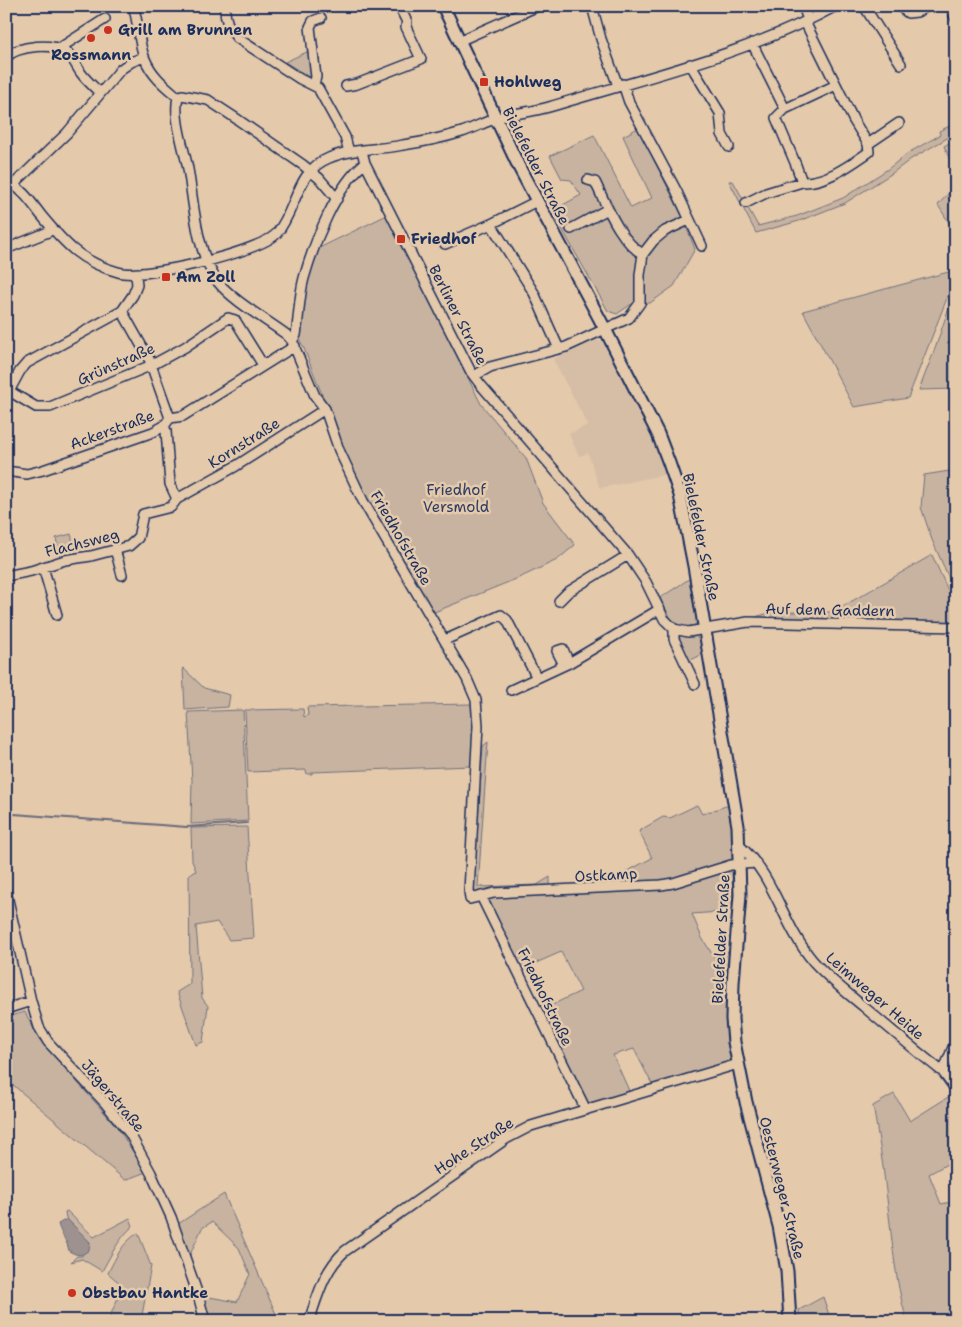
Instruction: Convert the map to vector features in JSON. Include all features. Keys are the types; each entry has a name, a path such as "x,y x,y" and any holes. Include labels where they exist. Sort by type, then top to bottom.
{"main road":[{"name":"Bielefelder Straße","path":"443,6 495,119 658,434 680,495 732,785 740,846 740,894 732,1019 738,1064"},
{"name":"Oesterweger Straße","path":"738,1064 753,1130 779,1226 787,1271 790,1321"}],"street":[{"path":"133,6 144,57 157,78 166,88 178,97 185,96 208,100 309,170 319,178 337,199"},
{"path":"225,6 228,24 237,38 300,79 314,84 322,92 345,137 349,152"},
{"path":"346,86 357,84 421,59 406,27 407,22 399,6"},
{"path":"459,41 538,6"},
{"path":"592,6 600,39 620,85 676,190 688,220 702,246"},
{"path":"746,203 766,193 830,175 850,165 869,152 868,144 807,26 808,20 804,6"},
{"path":"144,57 130,62 121,69 67,132 10,183 23,193 76,253 88,261 120,273 136,275 208,261 262,244 275,236 285,223 300,186 309,170 328,158 349,152 401,146 462,132 495,119 530,113 752,43 808,20 836,6"},
{"path":"864,6 901,64"},
{"path":"899,6 908,13 917,12 928,6"},
{"path":"950,6 956,19"},
{"path":"314,84 316,76 310,27 313,22 321,18"},
{"path":"61,50 64,46 105,19"},
{"path":"752,43 785,109"},
{"path":"7,55 28,47 46,47 61,50 68,54 81,73 100,93"},
{"path":"690,64 720,113 722,134 729,147"},
{"path":"802,182 776,118 785,109 836,85"},
{"path":"178,97 177,111 194,212 208,261 215,277 228,292 287,335 294,343"},
{"path":"868,144 899,123"},
{"name":"Berliner Straße","path":"362,151 365,162 474,376 628,554 641,573 664,619 674,629 674,639 694,684"},
{"path":"294,343 304,278 331,208 356,170 365,162"},
{"path":"588,180 594,182 628,242 644,254"},
{"path":"446,244 492,224 537,201"},
{"path":"570,229 608,208"},
{"path":"474,376 490,368 560,349 630,318 640,303 640,275 644,254 653,240 665,231 688,220"},
{"path":"492,224 534,293 560,349"},
{"path":"6,249 48,232 52,228"},
{"path":"8,394 20,371 28,363 52,348 122,311 134,295 137,285 136,275"},
{"path":"122,311 140,340 152,365 170,418"},
{"name":"Grünstraße","path":"8,394 36,407 50,407 152,365 185,347 228,318 235,320 263,365"},
{"name":"Ackerstraße","path":"6,471 27,474 43,470 153,432 164,426 170,418 183,416 294,343"},
{"name":"Friedhofstraße","path":"294,343 315,396 325,409 339,450 363,501 445,640 470,685 476,700 478,714 470,899"},
{"name":"Kornstraße","path":"177,500 236,466 325,409"},
{"path":"164,426 170,484 177,500"},
{"name":"Flachsweg","path":"6,576 31,571 65,560 91,556 129,546 138,538 143,514 171,507 177,500"},
{"path":"115,549 122,575"},
{"path":"559,601 568,592 628,554"},
{"path":"43,567 57,615"},
{"path":"511,690 567,664 660,609"},
{"path":"445,640 501,615 507,620 537,678"},
{"name":"Auf dem Gaddern","path":"705,630 748,622 956,627"},
{"path":"674,629 688,632 705,630"},
{"name":"Leimweger Heide","path":"740,846 756,863 767,880 802,946 813,961 841,988 943,1072 956,1090"},
{"path":"740,864 756,863"},
{"name":"Ostkamp","path":"470,899 494,893 661,885 740,864"},
{"name":"Jägerstraße","path":"6,891 31,1001 39,1027 48,1042 106,1104 130,1134 152,1172 171,1217 205,1321"},
{"name":"Friedhofstraße","path":"481,896 586,1110"},
{"path":"6,1009 31,1001"},
{"path":"943,1072 956,1040"},
{"name":"Hohe Straße","path":"309,1321 323,1279 334,1261 345,1251 506,1139 531,1126 738,1064"}],"shaded area":[{"path":"597,339 604,343 649,430 667,474 600,488 588,453 579,456 569,434 588,425 553,359"},
{"path":"67,1219 90,1242 89,1250 84,1253 79,1255 69,1251 58,1224"}],"green space":[{"path":"311,50 312,77 285,62"},
{"path":"956,123 956,133 911,159 845,203 799,221 756,233 729,181 733,181 758,226 797,216 843,198 888,169 908,153 940,135 939,131"},
{"path":"638,128 682,216 695,249 674,286 650,303 630,305 617,314 608,311 552,211 581,195 571,180 562,179 550,156 594,135 631,208 652,198 623,136"},
{"path":"956,139 956,174 944,146"},
{"path":"956,185 956,234 938,205"},
{"name":"Friedhof Versmold","path":"387,215 481,404 526,458 543,503 575,545 557,560 521,577 432,613 354,476 299,339 305,286 317,249"},
{"path":"956,270 956,275 908,398 854,407 803,311"},
{"path":"956,286 956,339 947,343 956,341 956,389 919,390 936,346"},
{"path":"956,470 956,594 932,540 921,507 924,475"},
{"path":"71,534 76,555 60,558 56,538"},
{"path":"932,555 956,608 956,621 949,624 751,618 773,612 833,612"},
{"path":"689,579 697,622 693,627 684,628 674,624 660,598"},
{"path":"679,635 685,637 695,636 702,642 705,653 687,662 677,639"},
{"path":"183,668 204,688 230,695 228,707 185,710"},
{"path":"473,704 472,766 312,772 312,774 307,774 306,770 248,772 245,710 303,709 304,717 308,715 307,707"},
{"path":"243,710 248,821 191,824 192,780 188,712"},
{"path":"488,742 478,887 537,885 550,877 550,889 473,893 483,746"},
{"path":"697,805 702,814 729,805 734,861 674,880 633,885 626,872 652,858 639,831 663,817 670,818"},
{"path":"247,827 254,938 229,940 217,922 196,926 202,998 208,1006 203,1042 196,1045 177,992 190,984 189,874 196,871 192,861 191,828"},
{"path":"733,867 733,911 692,914 702,938 714,957 731,951 726,996 731,1062 653,1086 634,1049 613,1055 630,1093 589,1105 584,1102 539,1011 581,991 561,952 520,970 486,901 490,897 611,892"},
{"path":"25,1012 39,1039 117,1127 146,1172 125,1180 6,1079 6,1017"},
{"path":"894,1094 910,1121 953,1094 956,1098 956,1159 929,1174 941,1204 956,1201 956,1321 907,1321 896,1273 873,1106"},
{"path":"224,1194 279,1321 209,1321 204,1296 237,1302 250,1274 239,1248 212,1222 202,1228 189,1257 178,1224"},
{"path":"67,1211 94,1237 130,1218 133,1226 119,1241 102,1271 82,1259 71,1262 77,1256 82,1256 90,1242 66,1218 65,1212"},
{"path":"138,1233 151,1266 141,1321 108,1321 123,1286 108,1273 124,1246"},
{"path":"823,1297 831,1321 799,1321 799,1310"}],"waterway":[{"path":"6,815 14,814 187,827 247,823"}],"place":[{"name":"Grill am Brunnen","path":"108,30"},
{"name":"Rossmann","path":"91,38"},
{"name":"Hohlweg","path":"484,82"},
{"name":"Friedhof","path":"401,239"},
{"name":"Am Zoll","path":"166,277"},
{"name":"Obstbau Hantke","path":"72,1293"}]}
